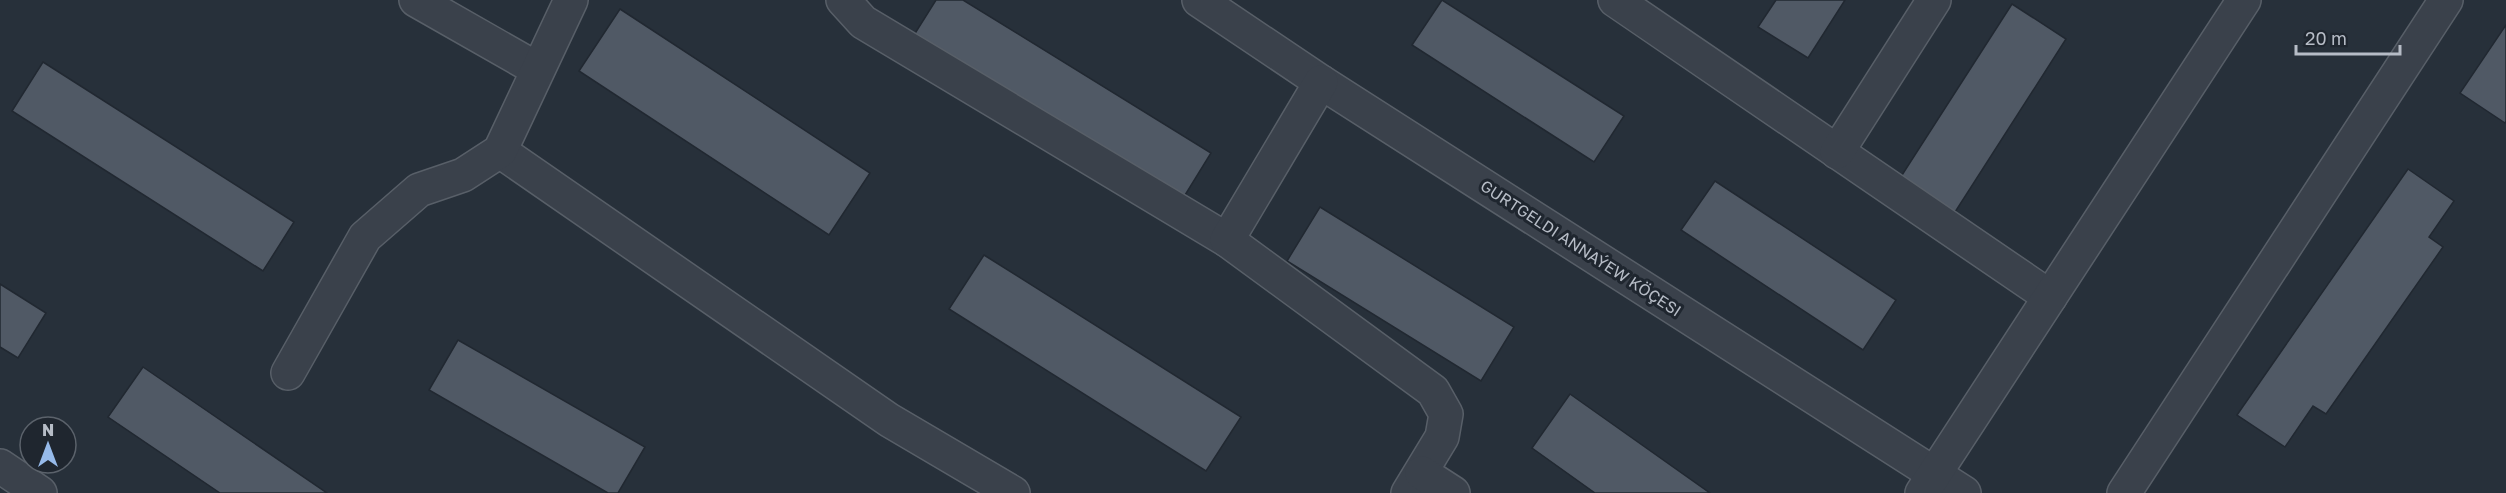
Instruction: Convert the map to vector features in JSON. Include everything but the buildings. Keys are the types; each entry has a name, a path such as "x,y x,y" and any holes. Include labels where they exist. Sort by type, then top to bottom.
{"street":[{"path":"416,0 537,69"},
{"path":"288,373 365,237 419,190 464,176 500,151 571,0"},
{"path":"843,0 863,22 1227,240 1433,391 1446,414 1442,437 1415,483 1453,493"},
{"name":"GURTGELDI ANNAÝEW KÖÇESI","path":"1199,0 1928,483 1964,493"},
{"path":"1615,0 2050,297"},
{"path":"1837,152 1934,0"},
{"path":"1928,483 2244,0"},
{"path":"2124,493 2446,0"},
{"path":"1227,240 1321,82"},
{"path":"500,151 889,420 1013,493"},
{"path":"0,466 40,493"}]}
